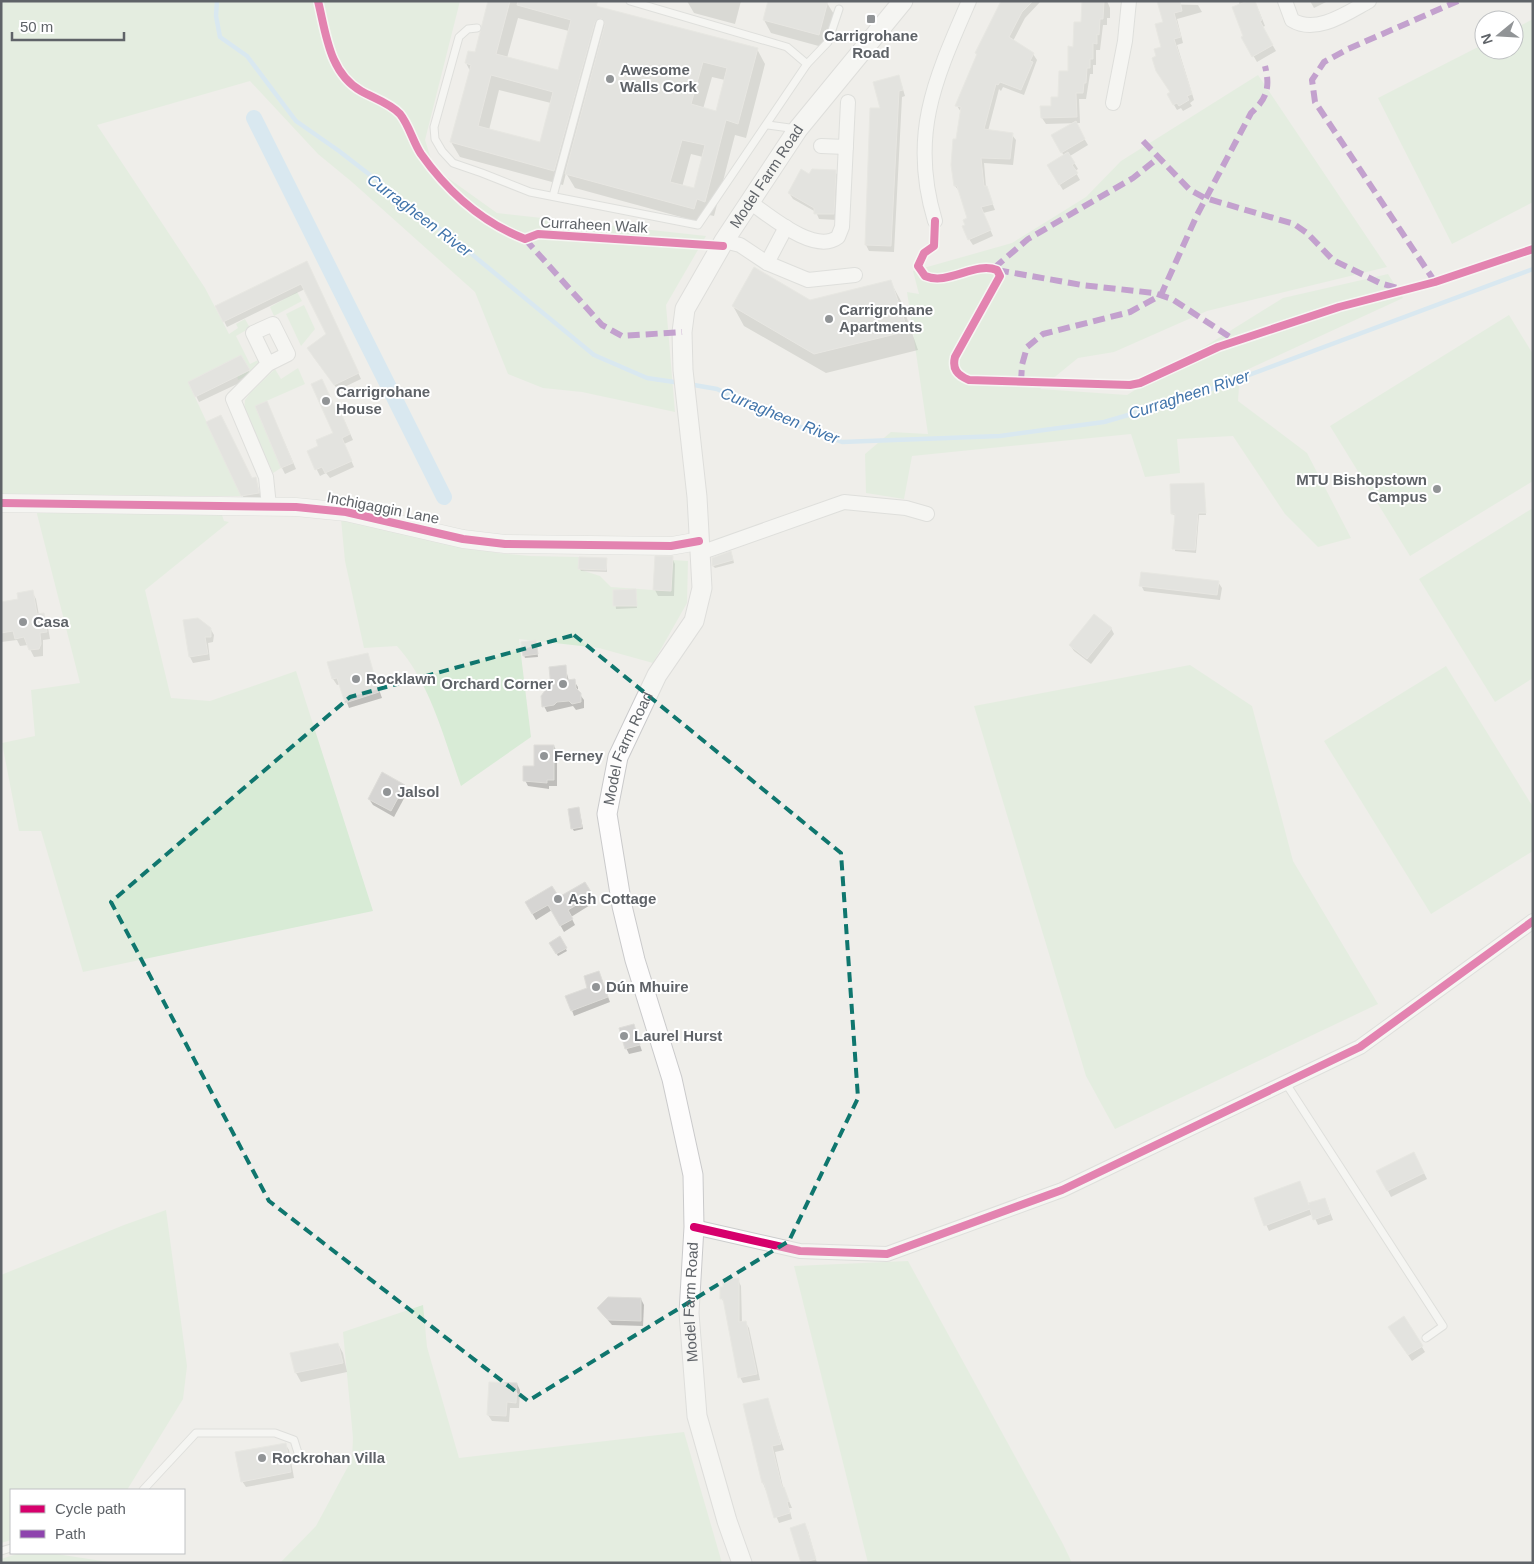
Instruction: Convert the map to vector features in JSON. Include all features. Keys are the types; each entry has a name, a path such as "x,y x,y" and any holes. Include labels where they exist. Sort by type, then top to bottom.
{"main road":[{"name":"Model Farm Road","path":"742,1563 698,1416 689,1313 694,1227 693,1175 672,1079 635,960 622,906 607,814 618,757 657,675 694,621 702,588 697,497 683,370 682,332 685,309 724,241 751,203 798,129 903,1"}],"street":[{"path":"935,221 924,180 925,127 935,82 969,1"},
{"path":"1113,103 1125,41 1129,1"},
{"path":"1286,1 1292,20 1310,26 1324,22 1369,1"},
{"path":"751,203 803,237 831,241 838,236 842,227 848,102"},
{"path":"821,146 846,147"},
{"path":"767,263 786,226"},
{"path":"724,241 740,245 767,263 808,280 855,275"},
{"path":"268,364 233,399 266,477 269,506"},
{"path":"699,547 844,502 906,508 927,514"},
{"name":"Inchigaggin Lane","path":"1,503 269,506 346,512 462,539 506,544 699,547"},
{"path":"694,1227 800,1251 887,1254 1062,1190 1360,1046 1533,921"}],"lane":[{"path":"630,1 787,47 807,64"},
{"path":"477,28 468,29 459,36 434,127 435,139 442,151 453,163 530,192 698,225 768,125 807,64 828,42 838,9"},
{"path":"553,196 600,23"},
{"path":"768,125 798,129"},
{"path":"1284,1082 1443,1326 1426,1338"},
{"path":"145,1489 196,1433 275,1433 294,1440 299,1456"}],"highlighted area":[{"path":"574,635 841,853 858,1098 789,1241 528,1401 269,1201 111,902 350,697"}],"green space":[{"path":"1,1 460,1 425,140 434,168 497,213 706,236 666,305 675,412 582,392 543,388 508,374 475,292 318,154 250,81 97,125 205,288 229,334 238,328 236,324 245,319 250,328 236,336 250,364 260,359 261,363 253,373 238,380 237,376 250,370 241,355 188,382 241,496 1,496"},
{"path":"1533,19 1533,202 1452,244 1378,98 1474,49 1474,60 1524,60 1524,24"},
{"path":"1258,75 1387,267 1207,311 1114,352 1078,358 1040,389 1127,395 1283,298 1388,274 1403,298 1240,373 1238,401 1307,453 1351,538 1318,547 1285,514 1233,436 1177,439 1180,473 1145,477 1131,434 912,456 904,499 866,493 865,454 891,432 928,434 907,292 919,294 913,271 1012,243 1086,197 1121,161"},
{"path":"297,292 302,301 274,316 270,307"},
{"path":"304,305 315,329 301,346 286,314"},
{"path":"1509,315 1533,354 1533,481 1410,556 1330,426"},
{"path":"298,368 305,384 255,406 281,468 273,473 244,410 245,400 275,369 281,379"},
{"path":"1533,508 1533,678 1495,702 1419,579"},
{"path":"220,509 224,521 229,522 145,590 171,698 210,701 296,671 373,911 83,972 41,831 19,831 2,743 35,736 31,690 80,683 36,510"},
{"path":"341,519 498,553 579,557 578,569 600,576 611,587 653,590 672,560 688,561 687,603 653,663 599,648 519,639 531,737 461,786 428,695 409,661 397,646 364,648 345,561"},
{"path":"1190,665 1252,706 1293,861 1378,1004 1115,1129 1086,1076 974,706"},
{"path":"1446,666 1533,807 1533,851 1431,914 1324,741"},
{"path":"166,1210 187,1366 183,1399 128,1489 10,1489 10,1540 1,1543 1,1275"},
{"path":"908,1261 1072,1563 868,1563 794,1266"},
{"path":"423,1305 427,1347 459,1458 684,1432 722,1563 280,1563 316,1526 352,1459 353,1438 343,1332"},
{"path":"17,1554 56,1554 115,1563 1,1563 1,1559"}],"building":[{"path":"488,1 510,1 496,54 558,70 571,20 517,5 518,1 598,1 596,6 758,48 738,124 726,120 705,202 697,199 694,209 565,174 605,24 601,18 595,22 554,171 450,142 471,65 465,63 468,51 475,52","holes":["703,62 727,68 716,111 691,104","491,75 553,92 540,142 478,126","682,140 705,145 694,188 670,182"]},
{"path":"768,1 828,1 819,35 763,20"},
{"path":"1001,1 1033,1 1022,12 1009,37 1034,53 1030,61 1033,62 1021,90 1000,82 998,85 996,84 984,129 1013,133 1010,159 981,158 984,186 987,186 993,204 981,207 991,230 968,240 962,226 965,225 963,220 967,218 957,186 954,186 951,165 953,139 956,139 961,107 955,106 977,54 975,53"},
{"path":"1082,1 1104,1 1103,19 1100,19 1097,44 1093,43 1093,59 1090,59 1090,68 1087,68 1083,93 1076,93 1077,117 1041,118 1040,106 1051,106 1051,97 1058,97 1059,71 1068,71 1068,46 1073,47 1074,22 1081,22"},
{"path":"1157,1 1180,1 1182,11 1174,13 1181,37 1174,39 1192,94 1187,96 1189,100 1179,106 1177,103 1173,105 1167,94 1170,92 1156,71 1152,58 1156,56 1154,49 1161,47 1155,24 1163,22"},
{"path":"1248,1 1255,1 1262,20 1260,21 1273,45 1252,57 1241,37 1243,36 1232,7"},
{"path":"899,75 903,90 899,91 891,246 865,245 870,108 880,108 873,82"},
{"path":"1076,121 1085,139 1061,153 1051,135"},
{"path":"1068,152 1075,163 1072,165 1078,173 1059,185 1047,165"},
{"path":"801,169 809,174 812,169 836,170 834,214 814,214 814,208 788,193"},
{"path":"307,261 359,373 334,385 307,348 326,334 301,284 223,322 215,306"},
{"name":"Carrigrohane Apartments","path":"754,267 810,300 891,280 908,331 814,354 732,306"},
{"path":"241,355 250,370 195,397 188,382"},
{"name":"Carrigrohane House","path":"322,379 339,416 342,415 350,434 342,438 352,461 325,473 322,467 315,470 307,451 318,446 316,440 333,433 311,384"},
{"path":"267,401 293,463 281,468 255,406"},
{"path":"221,415 252,478 256,477 259,493 241,496 206,422"},
{"path":"1204,483 1206,513 1198,513 1195,550 1172,549 1175,514 1171,514 1170,484"},
{"path":"731,551 733,560 712,566 712,558"},
{"path":"655,556 673,556 671,591 653,590"},
{"path":"579,557 607,558 606,570 578,569"},
{"path":"1141,572 1219,581 1217,595 1139,586"},
{"path":"636,589 637,606 613,606 613,590"},
{"name":"Casa","path":"33,590 37,614 44,613 47,632 40,633 41,644 39,649 29,650 24,637 15,639 13,631 1,633 1,602 18,599 17,593"},
{"path":"1094,614 1112,628 1087,659 1069,645"},
{"path":"198,618 211,628 211,637 205,637 208,654 189,657 183,620"},
{"path":"536,640 538,654 523,656 521,642"},
{"name":"Rocklawn","path":"368,653 379,692 345,703 337,678 332,679 327,662"},
{"name":"Orchard Corner","path":"566,665 567,680 575,679 576,688 581,693 581,702 572,704 569,701 557,702 554,705 542,707 541,696 547,688 551,688 549,667"},
{"name":"Ferney","path":"534,745 554,745 554,780 547,780 547,783 523,781 523,766 534,766"},
{"name":"Jalsol","path":"382,772 405,785 391,811 368,799"},
{"path":"579,807 582,827 571,829 568,809"},
{"name":"Ash Cottage","path":"585,882 593,895 568,910 573,919 560,926 548,905 532,914 525,902 552,886 559,897"},
{"path":"560,936 567,948 556,954 549,943"},
{"path":"599,971 608,997 571,1011 565,996 587,988 584,976"},
{"name":"Laurel Hurst","path":"634,1024 640,1045 625,1049 619,1028"},
{"path":"1414,1152 1424,1173 1387,1191 1376,1171"},
{"path":"1300,1181 1308,1203 1325,1198 1330,1214 1313,1220 1310,1209 1264,1226 1254,1198"},
{"path":"739,1278 739,1322 746,1321 757,1374 738,1378 723,1299 720,1299 720,1287 723,1287 723,1279"},
{"path":"608,1297 641,1298 641,1321 608,1320 597,1308"},
{"path":"1404,1316 1423,1346 1408,1355 1388,1327"},
{"path":"338,1343 343,1363 295,1373 290,1353"},
{"path":"489,1382 517,1383 516,1403 507,1402 506,1416 487,1415"},
{"path":"768,1398 781,1444 772,1446 782,1487 784,1487 789,1501 787,1502 790,1513 774,1518 764,1483 762,1483 743,1404"},
{"name":"Rockrohan Villa","path":"286,1443 291,1472 241,1482 235,1452"},
{"path":"805,1523 816,1559 801,1563 790,1528"}],"waterway":[{"name":"Curragheen River","path":"217,1 216,16 220,37 247,56 296,121 339,151 463,247 594,355 647,378 681,383"},
{"path":"254,118 444,497"},
{"name":"Curragheen River","path":"688,384 717,389 782,420 842,442 1000,436 1104,422 1187,398 1533,269"}],"marked path":[{"path":"1435,282 1315,102 1312,80 1324,62 1348,49 1458,1"},
{"path":"1021,382 1022,365 1027,347 1043,334 1130,312 1161,295 1197,215 1251,113 1264,97 1267,86 1265,66"},
{"path":"1143,141 1190,190 1205,198 1294,224 1307,233 1333,260 1380,283 1401,289"},
{"path":"994,268 1028,239 1133,178 1158,158"},
{"path":"525,239 602,325 622,336 682,332"},
{"path":"997,270 1082,285 1154,293 1172,299 1236,341"}],"cycle path":[{"name":"Curraheen Walk","path":"318,1 327,39 335,63 342,74 361,91 396,110 406,123 421,154 431,168 467,205 495,224 525,239 538,234 723,246"},
{"path":"935,221 934,246 924,253 918,266 925,276 943,278 989,268 997,270 1000,276 955,357 954,365 956,371 969,380 1130,385 1140,383 1218,347 1339,307 1435,282 1533,249"},
{"path":"1,503 296,507 346,512 463,539 505,544 671,546 699,541"},
{"path":"694,1227 800,1251 887,1254 1062,1190 1360,1047 1533,921"}],"place":[{"name":"Carrigrohane Road","path":"871,19"},
{"name":"Awesome Walls Cork","path":"610,79"},
{"name":"Carrigrohane Apartments","path":"829,319"},
{"name":"Carrigrohane House","path":"326,401"},
{"name":"MTU Bishopstown Campus","path":"1437,489"},
{"name":"Casa","path":"23,622"},
{"name":"Rocklawn","path":"356,679"},
{"name":"Orchard Corner","path":"563,684"},
{"name":"Ferney","path":"544,756"},
{"name":"Jalsol","path":"387,792"},
{"name":"Ash Cottage","path":"558,899"},
{"name":"Dún Mhuire","path":"596,987"},
{"name":"Laurel Hurst","path":"624,1036"},
{"name":"Rockrohan Villa","path":"262,1458"}]}
